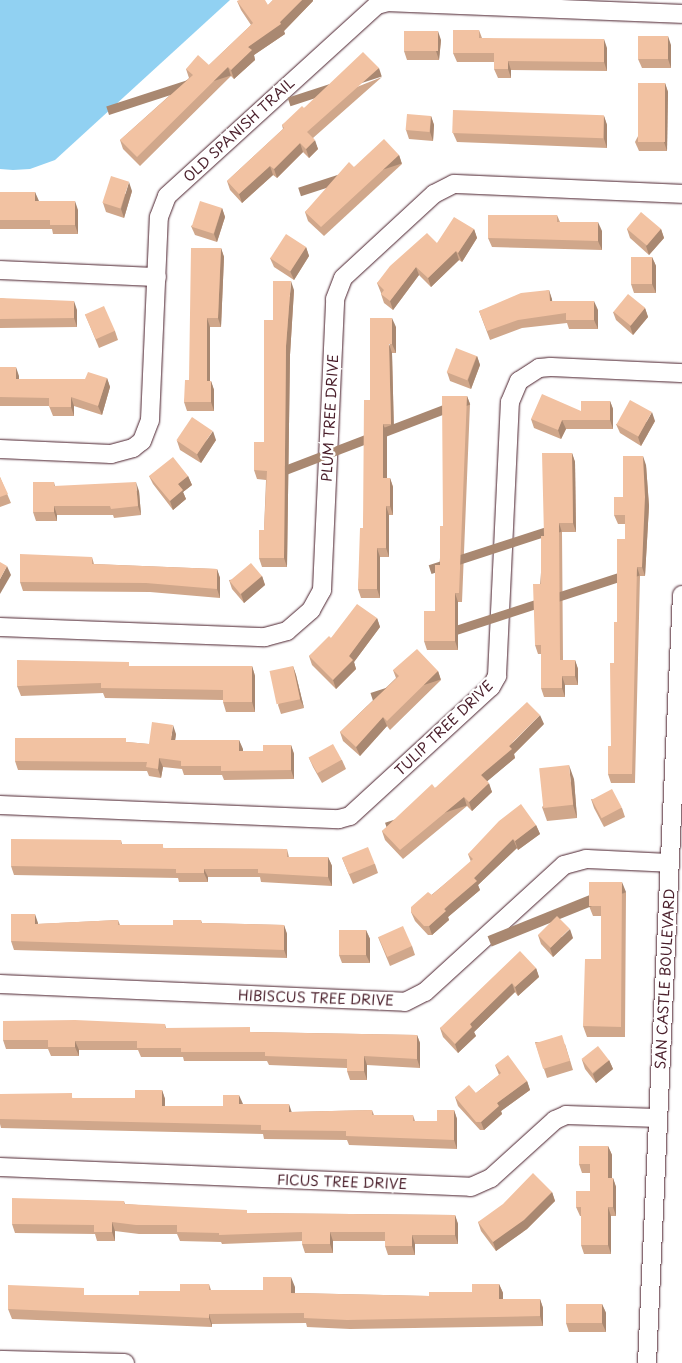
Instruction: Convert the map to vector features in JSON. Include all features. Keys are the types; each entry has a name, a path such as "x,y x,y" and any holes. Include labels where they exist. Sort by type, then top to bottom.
{"street":[{"name":"OLD SPANISH TRAIL","path":"0,449 111,454 133,448 142,441 150,420 160,217 167,196 377,5 388,2 682,14"},
{"name":"PLUM TREE DRIVE","path":"0,627 265,637 287,631 311,610 322,590 335,299 343,278 434,194 454,184 682,194"},
{"path":"0,270 157,276"},
{"name":"TULIP TREE DRIVE","path":"0,805 338,819 350,816 484,693 497,676 510,402 519,381 539,368 550,367 682,373"},
{"name":"SAN CASTLE BOULEVARD","path":"647,1363 682,595"},
{"name":"HIBISCUS TREE DRIVE","path":"0,984 405,1002 425,992 564,865 586,859 670,863"},
{"name":"FICUS TREE DRIVE","path":"0,1168 471,1188 491,1178 555,1120 566,1116 658,1118"},
{"path":"0,1360 125,1363"}],"water":[{"path":"0,0 230,0 55,160 30,169 13,170 0,169"}],"building":[{"path":"265,0 268,5 273,0 302,0 280,22 281,24 248,47 252,50 231,70 228,67 137,157 120,140 193,75 186,69 198,55 209,65 253,23 237,1"},
{"path":"453,30 479,30 479,38 604,39 604,62 508,61 508,69 494,69 494,53 453,53"},
{"path":"404,31 438,31 438,51 404,51"},
{"path":"638,36 668,36 668,59 638,59"},
{"path":"363,52 379,68 307,132 315,140 306,149 300,143 274,169 270,166 239,194 227,181 284,128 282,125 302,106 304,108"},
{"path":"638,83 665,83 665,142 638,142"},
{"path":"453,110 604,115 603,138 452,133"},
{"path":"407,114 431,116 430,132 406,130"},
{"path":"384,139 399,155 321,227 305,212 349,162 354,167"},
{"path":"111,176 129,182 120,209 102,203"},
{"path":"0,192 35,192 35,201 75,201 75,225 50,225 50,220 0,220"},
{"path":"200,201 222,208 214,234 192,227"},
{"path":"641,212 661,229 647,246 627,229"},
{"path":"488,215 557,215 557,222 598,222 598,241 488,238"},
{"path":"454,217 474,229 458,253 456,251 428,278 416,267 390,301 381,294 384,290 377,283 390,266 427,233 437,243"},
{"path":"286,234 306,247 290,271 270,258"},
{"path":"191,248 221,248 218,318 207,318 207,381 211,381 211,402 184,402 185,380 189,380"},
{"path":"631,257 652,257 652,284 631,284"},
{"path":"273,281 291,281 286,346 284,558 259,558 259,530 264,530 267,471 254,470 254,442 264,442 264,320 273,320"},
{"path":"549,290 550,301 594,301 594,320 566,320 566,313 518,320 487,331 479,311 521,293"},
{"path":"628,294 645,308 631,326 614,312"},
{"path":"0,298 74,301 74,318 0,319"},
{"path":"104,306 115,331 96,339 85,315"},
{"path":"370,318 392,318 392,344 389,344 391,424 383,424 383,478 390,478 390,506 386,506 386,548 377,548 377,589 358,589 360,528 363,528 364,400 370,400"},
{"path":"456,348 477,356 467,380 447,372"},
{"path":"0,367 16,367 16,379 85,379 88,372 107,378 98,406 71,397 71,407 49,407 49,398 0,397"},
{"path":"542,394 581,411 581,401 610,401 610,420 562,420 558,430 531,419"},
{"path":"442,396 467,396 459,593 455,593 455,641 424,641 424,611 435,611 435,565 440,565 440,526 443,526"},
{"path":"630,400 652,412 638,437 616,424"},
{"path":"192,417 213,431 197,454 176,440"},
{"path":"542,453 572,453 573,523 559,523 560,660 575,660 575,676 562,676 562,688 541,688 541,645 535,645 533,584 541,584 541,536 544,536"},
{"path":"623,456 643,456 645,497 642,567 637,567 632,774 608,774 608,746 611,746 610,663 614,663 614,622 617,622 617,539 625,539 625,515 614,515 614,497 623,497"},
{"path":"173,457 188,476 178,484 183,490 170,501 149,476"},
{"path":"0,477 8,494 0,497"},
{"path":"33,482 54,482 54,486 136,482 138,506 111,509 110,506 54,506 54,512 33,512"},
{"path":"20,554 92,557 92,564 217,569 217,589 146,583 20,582"},
{"path":"0,562 7,566 0,579"},
{"path":"251,563 262,576 240,594 230,581"},
{"path":"357,604 377,618 349,656 353,660 333,680 309,656 329,636 331,638"},
{"path":"417,649 438,671 387,721 383,717 356,747 340,732 399,676 393,670"},
{"path":"17,660 129,662 129,666 252,666 252,702 223,702 223,690 101,688 101,683 17,686"},
{"path":"293,666 300,699 277,704 270,671"},
{"path":"527,702 540,715 509,746 512,749 481,775 489,783 469,802 464,797 400,850 382,831 432,784 435,788"},
{"path":"152,722 173,725 171,740 239,740 239,751 263,751 263,745 291,745 291,770 221,771 221,766 181,766 181,761 159,758 158,769 146,767 147,762 15,761 15,738 126,738 126,742 149,744"},
{"path":"333,744 342,760 317,773 309,758"},
{"path":"569,765 573,805 543,808 539,768"},
{"path":"612,789 622,808 602,818 592,800"},
{"path":"521,804 536,825 515,841 513,839 474,878 477,881 444,909 446,911 429,926 424,926 411,912 411,907 428,892 432,895 473,859 468,854 499,821"},
{"path":"11,839 121,840 121,844 163,844 163,848 287,849 287,857 328,857 328,877 258,873 258,869 204,869 204,873 176,873 176,869 11,866"},
{"path":"368,847 375,864 349,874 342,857"},
{"path":"589,882 622,882 621,1027 583,1026 585,959 601,959 601,906 589,906"},
{"path":"11,914 35,914 35,924 118,920 118,925 173,925 173,920 201,920 201,923 284,925 284,950 11,941"},
{"path":"557,916 570,929 551,948 538,935"},
{"path":"403,926 412,946 387,957 378,937"},
{"path":"339,930 366,930 366,955 339,955"},
{"path":"520,951 536,968 515,987 512,983 470,1024 472,1027 455,1044 440,1028"},
{"path":"75,1020 165,1024 165,1028 250,1027 250,1032 417,1035 417,1059 364,1056 364,1071 347,1071 347,1059 265,1056 265,1052 181,1052 181,1048 137,1048 137,1041 75,1041 75,1047 48,1047 48,1040 3,1040 3,1021"},
{"path":"562,1035 570,1061 543,1069 535,1043"},
{"path":"598,1046 609,1060 593,1073 581,1059"},
{"path":"508,1055 527,1081 497,1103 499,1106 481,1122 476,1122 455,1097 469,1085 476,1093 501,1073 495,1065"},
{"path":"135,1090 162,1090 162,1106 223,1106 223,1095 239,1095 239,1104 289,1104 289,1112 372,1110 372,1115 413,1115 413,1121 437,1121 437,1110 454,1110 454,1140 346,1136 346,1131 261,1130 261,1125 0,1119 0,1094 72,1093 72,1098 135,1098"},
{"path":"579,1146 608,1146 608,1178 613,1178 613,1207 608,1207 608,1245 581,1245 581,1207 576,1207 576,1191 590,1191 590,1164 579,1164"},
{"path":"533,1173 552,1192 524,1220 493,1242 478,1222 503,1204"},
{"path":"12,1198 124,1201 124,1204 247,1210 247,1213 455,1215 455,1235 412,1235 412,1246 385,1246 385,1232 330,1232 330,1244 302,1244 302,1232 219,1235 219,1233 177,1232 177,1225 136,1225 112,1222 112,1232 94,1232 94,1225 12,1224"},
{"path":"263,1277 291,1277 291,1293 429,1296 429,1292 472,1292 472,1284 499,1284 499,1299 540,1299 540,1316 347,1320 304,1318 304,1313 209,1314 209,1318 8,1309 8,1285 84,1288 84,1295 139,1295 139,1291 180,1291 180,1284 209,1284 209,1290 263,1290"},
{"path":"566,1304 602,1304 602,1323 566,1323"}]}
